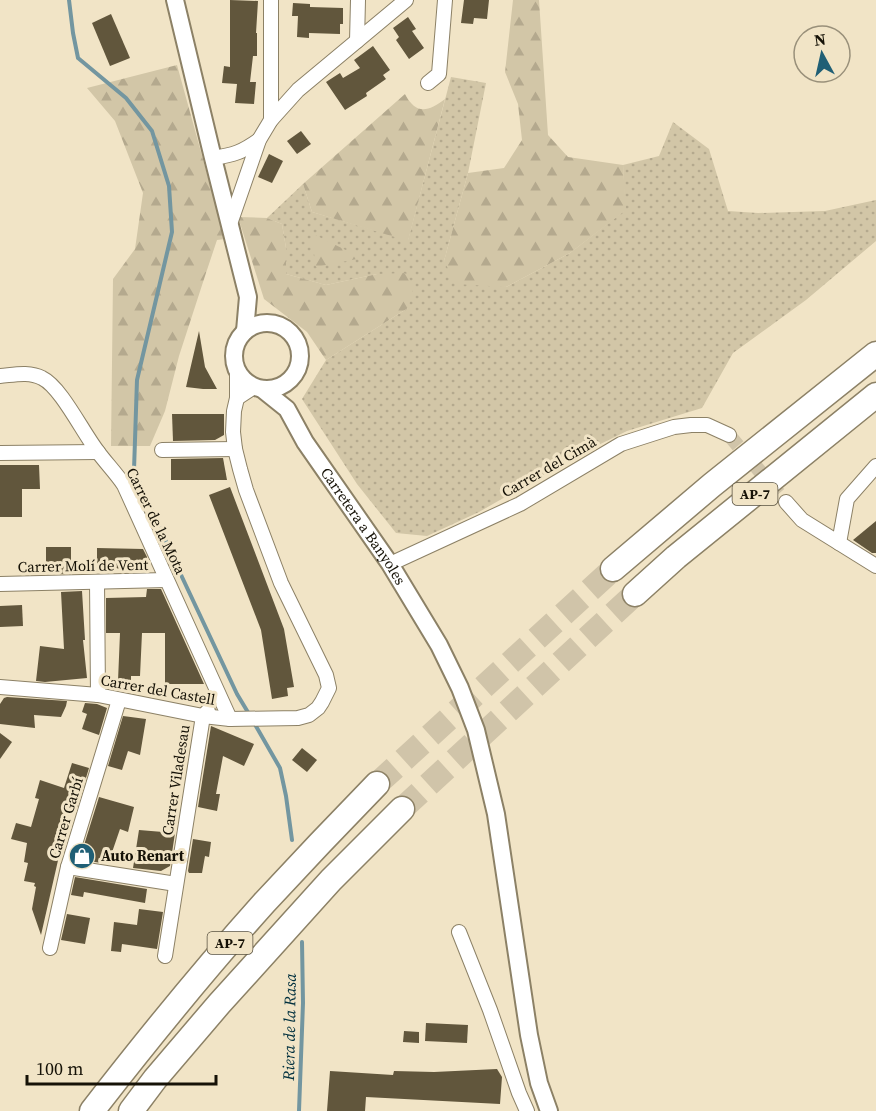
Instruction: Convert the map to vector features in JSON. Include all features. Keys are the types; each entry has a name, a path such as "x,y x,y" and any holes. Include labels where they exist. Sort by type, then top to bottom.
{"highway":[{"name":"AP-7","path":"613,569 712,485 876,354"},
{"name":"AP-7","path":"635,594 876,396"},
{"path":"698,540 876,407"},
{"name":"AP-7","path":"92,1111 183,998 264,904 377,784"},
{"name":"AP-7","path":"131,1111 219,1004 331,880 402,809"}],"street":[{"path":"175,0 248,297 245,331"},
{"path":"271,0 271,120"},
{"path":"357,41 358,0"},
{"path":"230,224 259,140 271,120 298,90 406,0"},
{"path":"428,83 439,74 445,0"},
{"path":"213,158 232,155 259,140"},
{"path":"248,297 258,310 274,324 289,332 298,346 299,362 292,377 287,409"},
{"path":"162,450 235,449 233,432 237,398 237,370 234,351 239,338 245,331 256,325 274,324"},
{"path":"237,370 246,381 258,388"},
{"name":"Carrer de la Mota","path":"0,376 30,374 41,377 53,386 98,452 118,475 222,700 236,719"},
{"path":"237,398 258,388 277,388 292,377"},
{"name":"Carretera a Banyoles","path":"258,388 287,409 305,442 390,564 439,645 460,688 476,730 496,814 529,1035 549,1111"},
{"name":"Carrer del Cimà","path":"390,564 520,504 621,444 674,427 691,425 707,425 729,435"},
{"name":"Carrer del Castell","path":"2,690 98,695 203,716 236,719 298,718 309,715 318,708 329,688 326,675 278,575 246,490 235,449"},
{"path":"0,453 98,452"},
{"path":"839,543 847,499 876,466"},
{"path":"786,502 802,520 876,566"},
{"name":"Carrer Molí de Vent","path":"0,584 166,580"},
{"path":"97,582 98,695"},
{"name":"Carrer Garbí","path":"50,948 68,867 119,700"},
{"path":"203,716 222,700"},
{"name":"Carrer Viladesau","path":"165,956 203,716"},
{"path":"68,867 176,884"},
{"path":"459,932 527,1111"}],"green space":[{"path":"513,0 539,0 548,135 568,157 623,165 626,210 570,253 506,287 456,284 444,261 468,173 504,168 522,140 518,104 505,72"},
{"path":"177,65 225,239 217,240 179,356 165,411 150,446 111,446 113,279 135,249 143,193 115,121 87,88"},
{"path":"451,77 486,83 468,173 444,261 506,287 570,253 625,210 623,165 659,156 673,122 709,149 728,211 758,213 825,211 876,200 876,241 806,300 733,353 702,408 627,431 578,455 479,512 427,536 396,533 357,484 302,399 326,360 408,308 377,274 326,285 286,274 286,248 282,224 267,218 303,184 312,212 408,240"},
{"path":"405,94 409,101 423,109 433,107 445,99 408,241 312,212 303,184"},
{"path":"238,217 267,218 282,224 286,248 286,274 326,285 377,274 405,273 414,286 408,308 326,360 307,332 264,299"},
{"path":"311,233 362,258 316,267"}],"building":[{"path":"230,0 258,1 257,56 253,56 250,82 256,82 254,104 235,103 237,84 222,83 224,66 230,67"},
{"path":"464,0 489,0 487,19 474,18 473,24 461,23"},
{"path":"293,3 310,4 310,7 343,8 343,24 340,24 340,34 309,33 309,38 297,37 298,16 292,16"},
{"path":"111,14 130,58 110,66 92,23"},
{"path":"408,17 416,29 412,31 424,48 409,59 396,40 399,37 393,28"},
{"path":"373,46 390,70 383,75 386,79 366,93 367,96 345,110 326,82 340,73 343,78 360,68 354,60"},
{"path":"301,131 311,144 297,154 287,141"},
{"path":"269,154 283,161 272,183 258,177"},
{"path":"199,331 205,367 217,389 186,387"},
{"path":"172,414 224,414 224,435 215,440 173,441"},
{"path":"223,458 227,480 171,480 171,459"},
{"path":"0,465 39,465 40,489 22,489 22,517 0,517"},
{"path":"230,487 284,629 294,687 287,688 288,696 272,699 261,630 209,495"},
{"path":"876,521 876,553 872,553 853,540"},
{"path":"46,547 71,547 71,573 60,574 60,569 46,569"},
{"path":"97,548 143,549 147,557 146,569 97,568"},
{"path":"147,589 161,589 204,684 165,684 165,633 142,633 140,676 131,676 131,681 118,681 120,633 106,633 106,598 146,597"},
{"path":"82,591 85,640 83,640 87,678 36,681 40,646 64,649 61,592"},
{"path":"22,605 23,626 0,627 0,606"},
{"path":"7,697 67,701 61,717 34,715 35,728 0,724 0,704"},
{"path":"85,703 107,708 99,735 82,729 87,714 82,712"},
{"path":"123,716 146,719 140,755 128,751 122,770 108,766"},
{"path":"211,726 254,744 244,766 223,756 216,794 220,794 217,811 198,807"},
{"path":"0,733 12,742 0,759"},
{"path":"302,748 317,760 307,772 292,760"},
{"path":"72,763 89,768 76,811 70,809 64,831 62,830 56,855 59,856 41,935 32,909 35,883 24,881 28,863 24,862 27,843 11,839 16,823 31,827 39,799 35,798 40,780 64,788"},
{"path":"99,797 134,807 128,832 120,829 108,864 80,858"},
{"path":"139,830 175,833 170,866 161,871 133,868"},
{"path":"193,839 211,842 209,857 205,856 202,873 189,873 188,871"},
{"path":"75,877 147,889 145,903 84,892 83,897 71,895"},
{"path":"139,909 163,912 157,949 122,944 121,952 111,951 114,922 137,925"},
{"path":"67,914 90,918 85,944 61,940"},
{"path":"426,1023 468,1025 467,1043 425,1041"},
{"path":"404,1031 419,1032 419,1043 403,1042"},
{"path":"497,1069 502,1077 500,1104 366,1097 365,1111 327,1111 330,1071 393,1075 394,1071"}],"waterway":[{"path":"69,0 78,58 126,98 152,131 169,186 172,232 137,380 134,470 237,694 249,714"},
{"path":"253,721 280,768 292,840"},
{"name":"Riera de la Rasa","path":"299,1111 303,1003 302,942"}],"tunnel":[{"path":"729,435 786,502"},
{"path":"377,784 613,569"},
{"path":"402,809 635,594"}],"place":[{"name":"Auto Renart","path":"82,856"}]}
